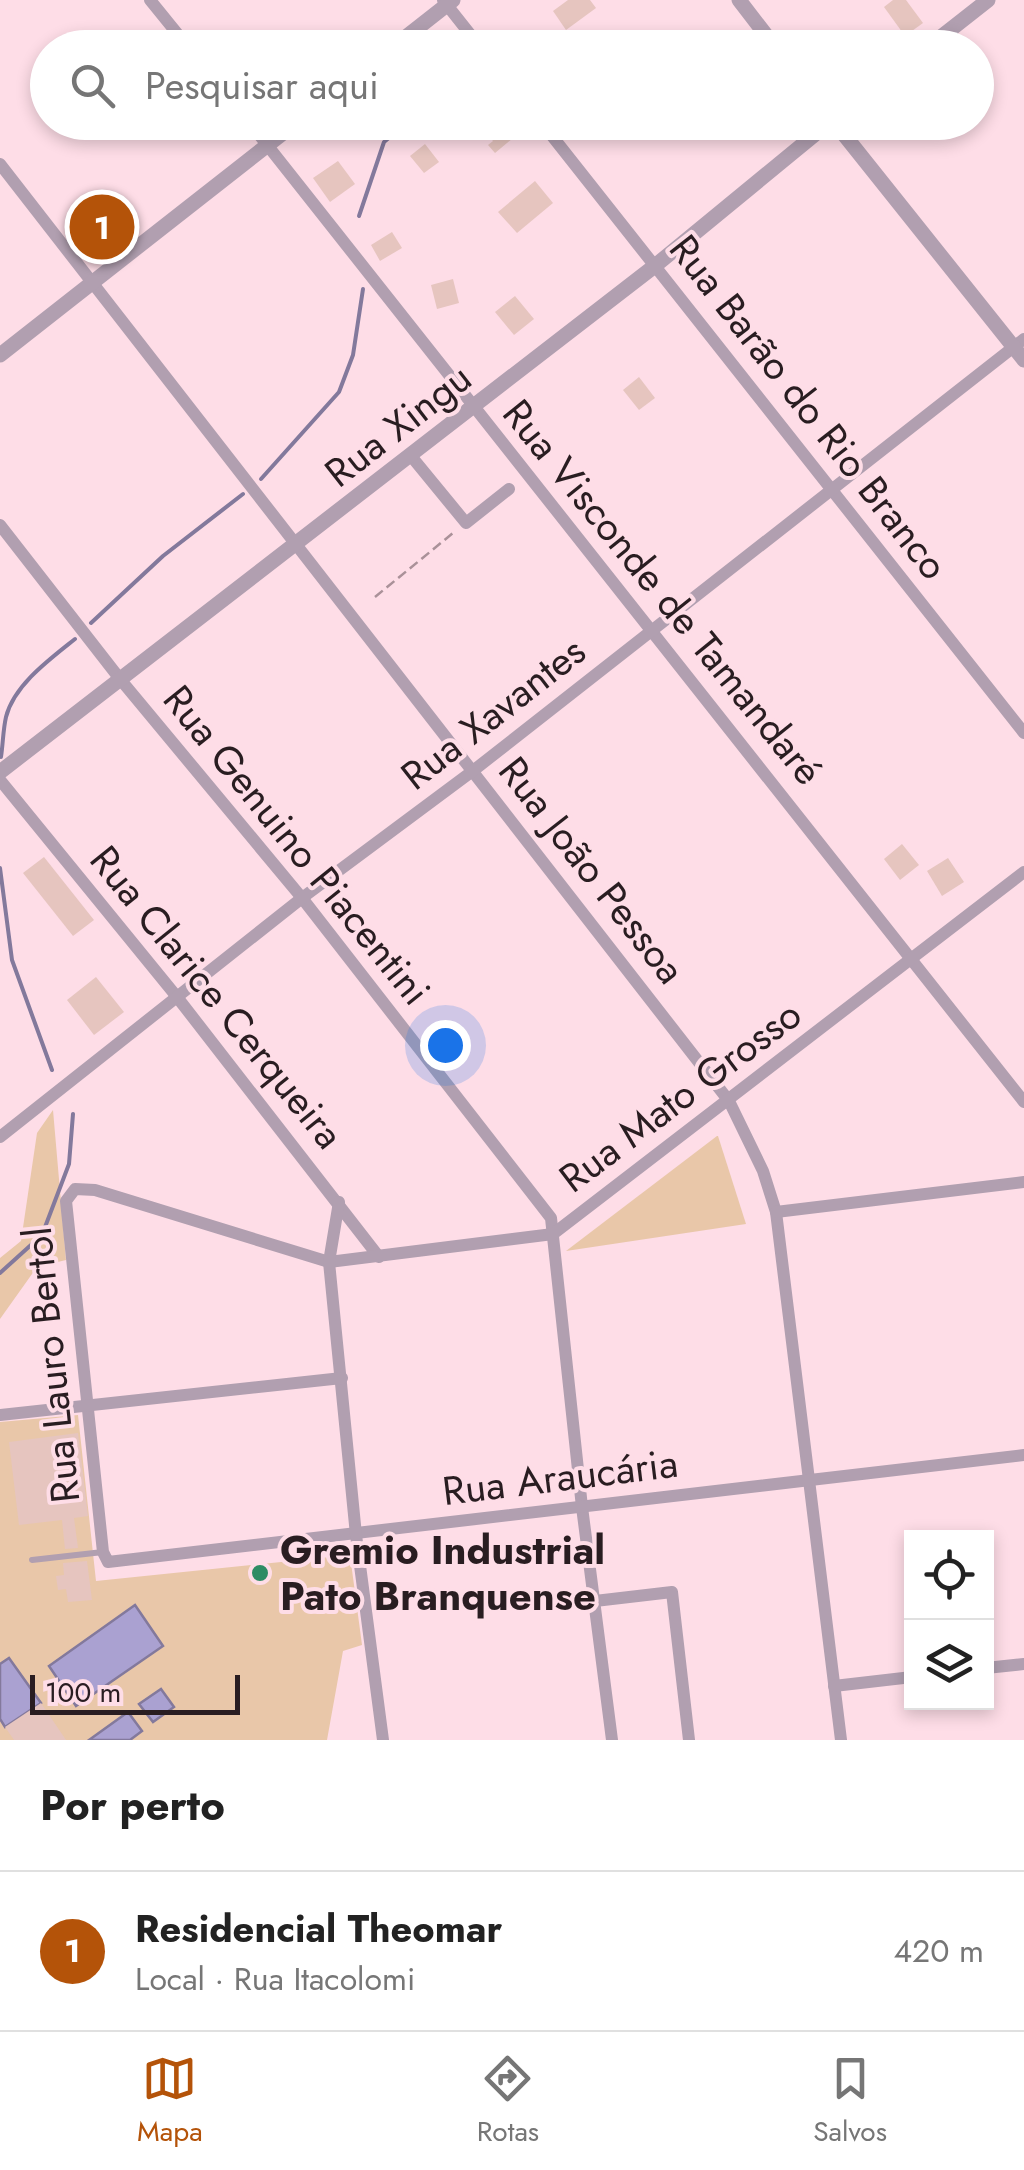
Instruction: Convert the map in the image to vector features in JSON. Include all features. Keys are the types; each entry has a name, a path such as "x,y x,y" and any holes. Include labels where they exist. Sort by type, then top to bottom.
{"street":[{"path":"150,0 174,30"},
{"path":"739,0 762,30"},
{"path":"949,30 988,0"},
{"path":"414,30 447,2 468,30"},
{"name":"Rua Visconde de Tamandaré","path":"264,140 1024,1102"},
{"path":"0,355 274,140"},
{"name":"Rua Barão do Rio Branco","path":"555,140 1024,733"},
{"name":"Rua Xingu","path":"0,772 656,265 810,140"},
{"path":"847,140 1021,348"},
{"name":"Rua João Pessoa","path":"0,164 728,1101 763,1171 776,1212 841,1740"},
{"name":"Rua Xavantes","path":"0,1137 302,898 1021,348"},
{"path":"411,456 466,522 509,489"},
{"name":"Rua Genuino Piacentini","path":"0,526 120,679 302,898 551,1218 612,1740"},
{"name":"Rua Clarice Cerqueira","path":"0,780 178,997 379,1256"},
{"name":"Rua Mato Grosso","path":"329,1262 553,1234 1024,872"},
{"path":"776,1212 1024,1182"},
{"name":"Rua Lauro Bertol","path":"104,1555 66,1201 75,1189 95,1190 329,1262"},
{"path":"340,1202 329,1262 356,1534 383,1740"},
{"path":"0,1415 342,1378"},
{"name":"Rua Araucária","path":"104,1555 114,1562 1024,1456"},
{"path":"595,1601 672,1592 689,1740"},
{"path":"994,1667 1024,1664"},
{"path":"834,1686 904,1678"}],"lane":[{"path":"32,1560 104,1555"}],"path":[{"path":"375,598 466,522"}],"shaded area":[{"path":"53,1110 66,1260 37,1267 0,1319 0,1258 21,1241 37,1133"},
{"path":"717,1136 746,1224 566,1251"},
{"name":"Gremio Industrial Pato Branquense","path":"78,1415 96,1581 350,1555 362,1645 343,1651 327,1740 0,1740 0,1422"},
{"path":"135,1605 163,1646 76,1706 49,1666"},
{"path":"9,1658 41,1703 5,1727 0,1719 0,1664"},
{"path":"161,1689 174,1707 153,1722 139,1704"},
{"path":"128,1712 142,1731 130,1740 89,1740"}],"building":[{"path":"568,0 590,0 596,8 566,30 553,11"},
{"path":"893,0 906,0 923,23 913,30 901,30 884,7"},
{"path":"511,140 495,153 488,145"},
{"path":"425,144 439,162 424,173 410,156"},
{"path":"338,161 355,184 330,202 313,178"},
{"path":"535,181 553,203 517,233 498,212"},
{"path":"109,202 129,226 95,252 76,228"},
{"path":"392,232 402,248 380,261 371,245"},
{"path":"453,279 459,303 437,309 431,285"},
{"path":"515,296 534,319 514,335 495,312"},
{"path":"639,377 655,398 639,410 623,390"},
{"path":"902,844 919,865 900,880 884,859"},
{"path":"44,857 94,920 73,936 23,873"},
{"path":"948,858 964,882 942,896 927,871"},
{"path":"96,977 124,1012 94,1035 67,1000"},
{"path":"78,1433 88,1516 74,1518 78,1548 65,1549 62,1520 19,1525 9,1442"},
{"path":"87,1561 92,1600 68,1602 66,1589 58,1590 56,1576 64,1575 63,1563"},
{"path":"41,1703 66,1740 14,1740 5,1727"}],"waterway":[{"path":"359,216 386,140"},
{"path":"261,479 339,392 353,355 363,289"},
{"path":"91,623 163,556 243,494"},
{"path":"1,757 10,705 34,674 75,639"},
{"path":"0,868 12,960 52,1070"},
{"path":"0,1273 42,1235 69,1164 73,1114"}],"place":[{"name":"Residencial Theomar","path":"102,227"},
{"name":"Gremio Industrial Pato Branquense","path":"260,1573"}]}
